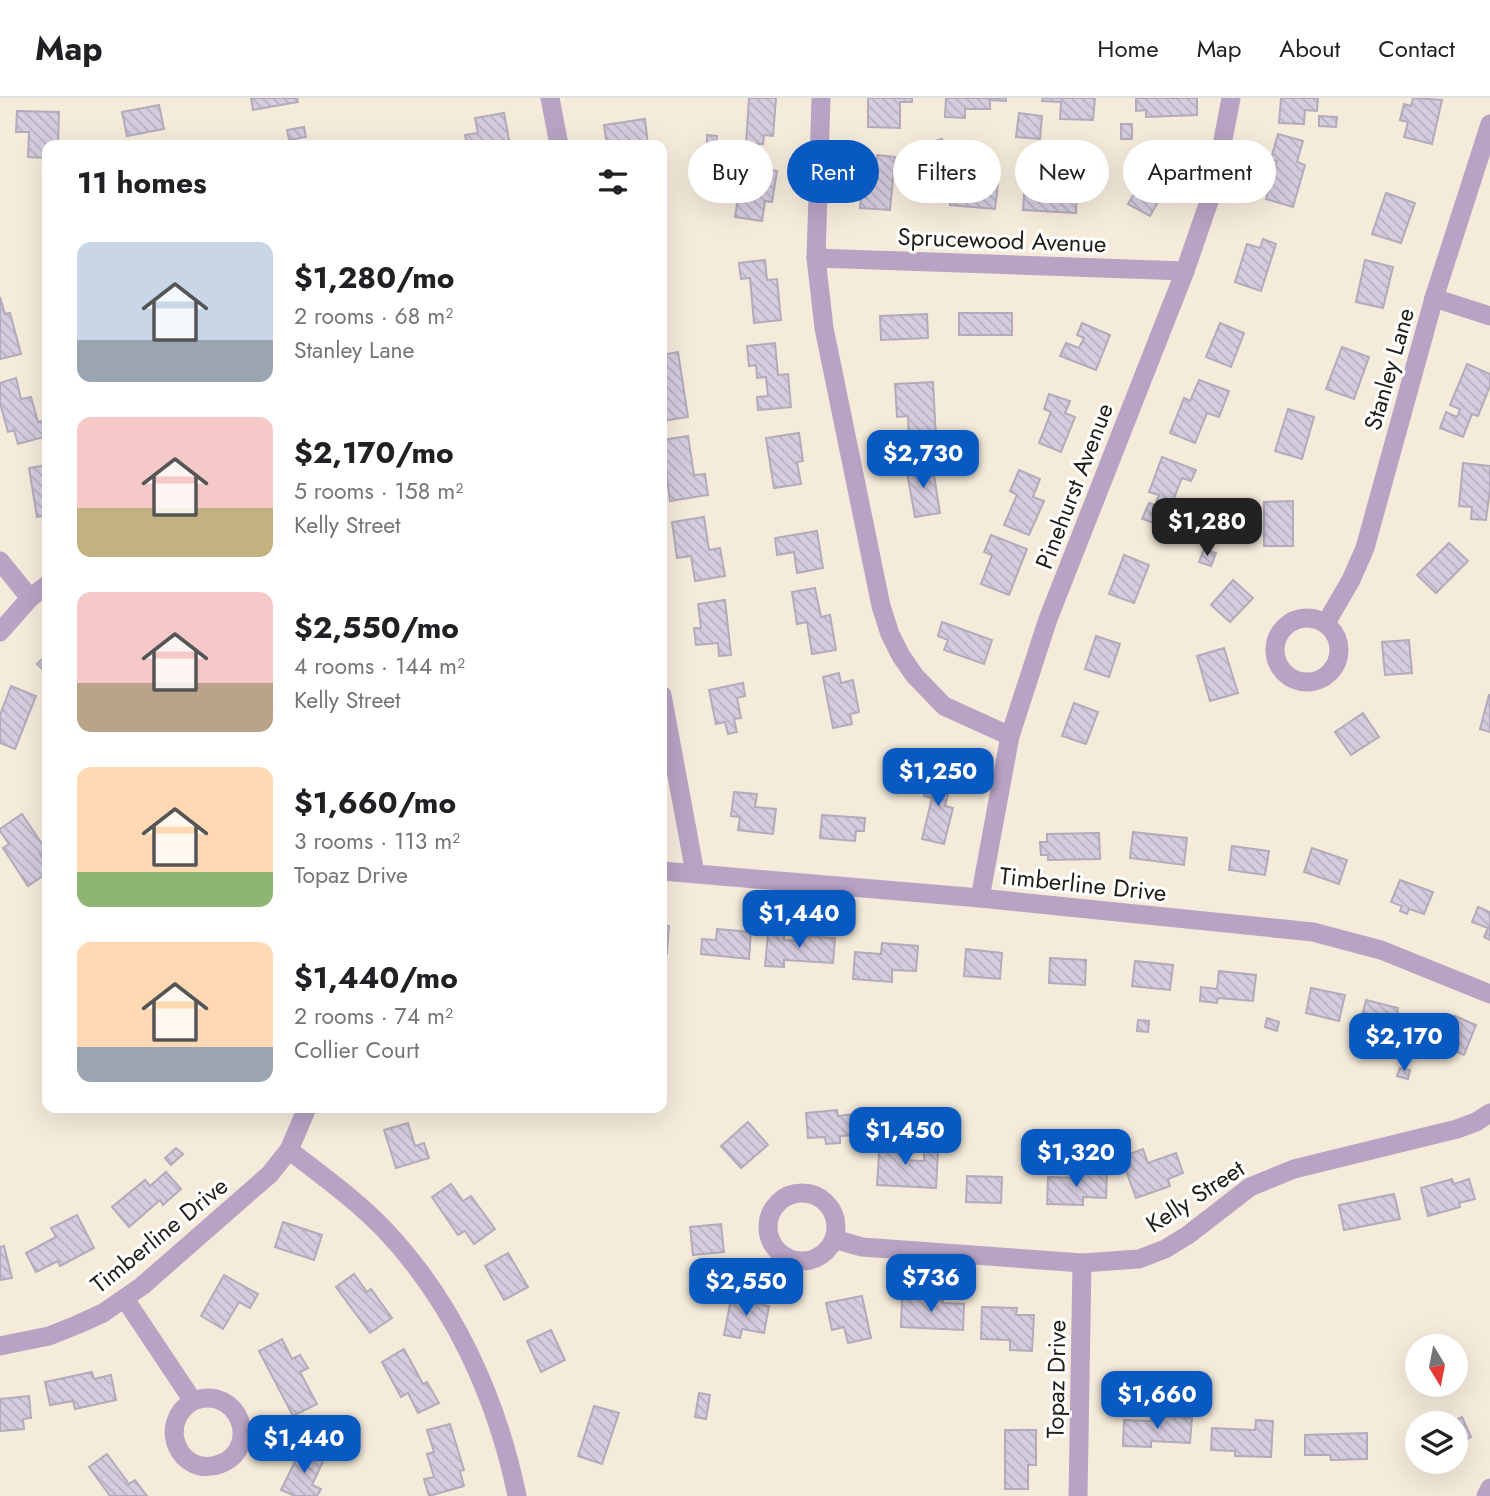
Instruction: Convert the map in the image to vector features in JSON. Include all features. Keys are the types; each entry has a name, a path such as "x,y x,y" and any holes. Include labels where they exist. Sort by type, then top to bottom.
{"street":[{"path":"550,98 558,140"},
{"path":"821,98 816,258 824,328 881,606 901,656 915,676 944,706 1010,736"},
{"name":"Pinehurst Avenue","path":"980,898 1010,736 1048,619 1185,271 1214,187 1231,98"},
{"name":"Stanley Lane","path":"1326,623 1351,580 1365,548 1434,298 1490,124"},
{"name":"Sprucewood Avenue","path":"816,258 1185,271"},
{"path":"1434,298 1490,316"},
{"path":"0,561 30,598"},
{"path":"0,632 30,598 42,589"},
{"path":"667,722 695,873"},
{"name":"Timberline Drive","path":"667,871 980,898 1313,932 1381,950 1490,993"},
{"name":"Kelly Street","path":"834,1239 862,1247 1082,1263 1139,1259 1165,1249 1188,1235 1250,1187 1270,1178 1294,1169 1457,1129 1476,1122 1490,1112"},
{"name":"Timberline Drive","path":"0,1346 49,1336 103,1313 125,1299 270,1174 289,1150 305,1113"},
{"path":"289,1150 382,1226 428,1282 475,1365 495,1411 509,1456 517,1496"},
{"name":"Topaz Drive","path":"1078,1496 1082,1263"},
{"path":"125,1299 194,1401"},
{"path":"1486,1496 1490,1489"}],"building":[{"path":"251,98 297,98 298,102 253,110"},
{"path":"749,98 776,98 773,136 764,135 763,140 746,140"},
{"path":"868,98 912,98 912,102 900,102 900,128 868,127"},
{"path":"946,98 1006,98 1006,101 990,100 990,109 965,109 965,118 945,117"},
{"path":"1043,98 1095,98 1093,120 1060,119 1061,102 1042,101"},
{"path":"1136,98 1197,98 1197,115 1146,117 1146,110 1136,111"},
{"path":"1281,98 1318,98 1317,111 1305,110 1304,124 1279,123"},
{"path":"1413,98 1442,100 1432,144 1404,137 1408,122 1400,120 1404,104 1411,106"},
{"path":"159,105 164,129 127,136 122,112"},
{"path":"17,111 59,112 58,140 42,140 42,158 28,157 29,132 16,132"},
{"path":"504,113 509,140 466,140 465,135 478,133 475,118"},
{"path":"1019,113 1042,116 1040,139 1016,137"},
{"path":"1319,116 1337,117 1336,127 1319,126"},
{"path":"645,119 647,140 606,140 604,125"},
{"path":"1121,124 1132,124 1132,139 1121,139"},
{"path":"304,127 306,137 289,140 287,130"},
{"path":"1278,134 1303,141 1297,162 1305,165 1293,207 1276,202"},
{"path":"707,135 717,136 717,140 707,140"},
{"path":"879,155 893,157 890,210 860,208 860,203 879,203"},
{"path":"773,170 777,171 773,196"},
{"path":"1386,193 1415,203 1401,243 1372,234"},
{"path":"737,203 765,203 762,221 735,217"},
{"path":"950,203 996,203 995,209"},
{"path":"1024,203 1076,203 1076,213 1023,210"},
{"path":"1129,203 1157,203 1150,216"},
{"path":"1263,239 1276,244 1261,291 1235,282 1247,244 1260,248"},
{"path":"765,260 767,280 777,279 781,320 754,323 750,278 741,279 739,263"},
{"path":"1365,260 1393,267 1383,308 1356,302"},
{"path":"0,297 5,314 10,313 21,354 0,359"},
{"path":"959,313 1012,313 1012,335 959,335"},
{"path":"927,314 928,338 881,340 880,316"},
{"path":"1082,323 1110,335 1096,370 1060,356 1066,343 1079,348 1084,338 1077,335"},
{"path":"1220,323 1244,333 1231,367 1206,357"},
{"path":"775,343 778,375 788,374 791,407 758,410 757,397 768,396 766,377 757,378 756,365 749,366 747,346"},
{"path":"1342,347 1369,357 1354,399 1326,389"},
{"path":"678,352 688,417 667,420 667,354"},
{"path":"1467,364 1490,374 1490,386 1478,416 1472,414 1463,437 1440,428 1446,412 1457,417 1460,409 1450,405"},
{"path":"16,378 21,399 31,397 38,422 42,421 42,437 18,444 14,430 8,432 0,403 0,383"},
{"path":"1199,380 1229,391 1219,417 1207,413 1195,443 1170,433 1184,398 1190,401"},
{"path":"933,382 936,438 909,439 908,416 897,417 895,384"},
{"path":"1049,394 1070,401 1065,413 1075,417 1061,452 1039,443 1051,412 1044,409"},
{"path":"1288,409 1314,417 1302,459 1275,451"},
{"path":"799,433 803,461 797,462 801,484 774,488 766,438"},
{"path":"688,436 694,475 705,474 708,495 670,501 667,439"},
{"path":"1162,457 1196,470 1191,481 1182,478 1174,498 1187,503 1181,518 1170,514 1165,527 1142,519 1149,503 1155,505 1159,495 1149,492"},
{"path":"932,463 940,513 915,517 906,467"},
{"path":"1463,463 1490,466 1486,520 1471,519 1472,507 1459,506"},
{"path":"42,466 42,516 37,517 29,468"},
{"path":"1019,470 1040,479 1033,497 1044,501 1029,535 1004,525 1017,495 1010,491"},
{"path":"1293,501 1293,546 1264,546 1264,502"},
{"path":"704,517 709,550 720,548 725,576 695,581 691,556 677,558 672,522"},
{"path":"817,531 823,568 797,573 794,552 777,555 775,538"},
{"path":"991,535 1027,549 1009,595 981,584 992,555 984,552"},
{"path":"1449,543 1468,561 1436,593 1417,575"},
{"path":"1204,549 1216,553 1211,566 1199,562"},
{"path":"1124,555 1149,565 1134,603 1109,594"},
{"path":"1233,580 1253,598 1230,622 1211,605"},
{"path":"815,588 821,617 830,615 836,650 812,654 807,622 797,624 792,592"},
{"path":"725,600 731,655 719,656 718,643 696,645 694,628 701,628 698,604"},
{"path":"942,622 992,640 984,664 944,650 948,640 938,636"},
{"path":"1096,636 1120,644 1109,677 1085,669"},
{"path":"1409,640 1412,673 1385,675 1382,642"},
{"path":"1224,648 1238,693 1210,701 1197,656"},
{"path":"839,673 841,683 853,680 859,712 850,714 852,724 833,728 823,677"},
{"path":"743,683 745,696 737,698 741,718 734,719 737,732 728,734 725,722 716,724 709,690"},
{"path":"11,686 36,696 15,749 0,743 0,715"},
{"path":"1490,695 1490,732 1480,729"},
{"path":"1074,703 1098,712 1086,744 1062,736"},
{"path":"1363,713 1379,737 1351,755 1335,732"},
{"path":"931,771 952,777 945,806 953,808 944,844 922,839 932,798 924,796"},
{"path":"734,792 757,794 755,807 776,809 773,834 738,830 740,817 731,816"},
{"path":"22,814 42,844 42,876 28,886 3,848 9,844 0,829"},
{"path":"822,815 865,818 864,831 856,831 855,841 820,838"},
{"path":"1133,832 1187,838 1184,865 1130,858"},
{"path":"1099,833 1100,859 1048,860 1048,855 1041,855 1040,842 1047,842 1047,834"},
{"path":"1232,846 1269,851 1265,875 1229,870"},
{"path":"1312,848 1347,860 1339,884 1304,872"},
{"path":"1400,880 1433,892 1424,914 1409,909 1407,914 1400,911 1402,906 1391,902"},
{"path":"1478,907 1490,912 1490,940 1484,937 1488,928 1472,922"},
{"path":"717,929 751,932 749,959 701,954 702,939 716,940"},
{"path":"768,933 784,934 784,940 801,941 801,936 835,938 833,963 784,960 784,967 765,966"},
{"path":"882,943 918,946 916,971 892,970 892,982 853,979 855,952 881,954"},
{"path":"966,949 1002,953 1000,979 964,976"},
{"path":"1050,958 1086,960 1085,985 1049,983"},
{"path":"1135,961 1173,965 1170,990 1132,986"},
{"path":"1219,971 1256,975 1253,1001 1218,998 1217,1003 1200,1001 1201,987 1217,989"},
{"path":"1311,988 1345,995 1339,1021 1306,1013"},
{"path":"1366,1000 1398,1008 1397,1016 1415,1021 1409,1045 1387,1039 1389,1030 1360,1024"},
{"path":"1455,1016 1476,1025 1464,1055 1443,1046"},
{"path":"1267,1018 1279,1022 1277,1031 1265,1027"},
{"path":"1138,1020 1149,1021 1148,1032 1137,1031"},
{"path":"1400,1068 1410,1070 1408,1079 1397,1076"},
{"path":"837,1110 838,1116 855,1114 856,1135 840,1136 840,1143 826,1144 825,1137 808,1138 806,1113"},
{"path":"748,1122 768,1145 741,1168 721,1146"},
{"path":"408,1123 415,1146 424,1143 429,1158 396,1168 384,1130"},
{"path":"880,1140 904,1141 903,1160 924,1161 924,1152 938,1152 936,1188 877,1185"},
{"path":"176,1148 183,1154 171,1165 165,1158"},
{"path":"1143,1149 1148,1163 1176,1153 1183,1173 1168,1179 1170,1186 1136,1198 1121,1157"},
{"path":"166,1172 181,1189 163,1205 160,1200 129,1227 112,1207 145,1180 150,1186"},
{"path":"1079,1173 1107,1174 1106,1198 1083,1197 1083,1205 1047,1204 1048,1177 1079,1178"},
{"path":"967,1176 1002,1177 1001,1203 966,1202"},
{"path":"1452,1179 1454,1184 1469,1179 1475,1199 1459,1203 1460,1207 1428,1216 1421,1188"},
{"path":"451,1184 463,1201 471,1196 495,1229 474,1244 465,1231 458,1235 432,1197"},
{"path":"1394,1194 1400,1219 1344,1230 1339,1205"},
{"path":"77,1215 94,1248 60,1266 58,1261 36,1272 26,1253 56,1237 51,1228"},
{"path":"283,1222 322,1235 314,1260 275,1247"},
{"path":"721,1224 724,1252 693,1255 690,1227"},
{"path":"4,1246 12,1278 0,1280 0,1247"},
{"path":"508,1253 528,1287 504,1300 485,1266"},
{"path":"354,1274 367,1292 371,1289 392,1318 370,1333 336,1287"},
{"path":"224,1275 258,1294 250,1308 239,1302 223,1329 201,1316"},
{"path":"862,1296 871,1338 848,1343 844,1327 832,1330 826,1303"},
{"path":"902,1296 943,1297 943,1303 964,1304 963,1330 901,1327"},
{"path":"731,1299 769,1306 764,1333 742,1329 740,1338 724,1335"},
{"path":"982,1307 1017,1308 1016,1315 1034,1315 1032,1351 1010,1350 1010,1340 981,1339"},
{"path":"551,1330 565,1360 541,1372 527,1341"},
{"path":"282,1339 292,1359 300,1355 308,1368 300,1372 317,1404 293,1416 259,1351"},
{"path":"404,1349 423,1384 427,1382 439,1403 418,1413 408,1393 401,1397 382,1362"},
{"path":"92,1372 94,1379 111,1375 116,1400 75,1409 73,1401 50,1405 45,1382"},
{"path":"699,1393 710,1395 706,1419 695,1417"},
{"path":"29,1396 31,1418 23,1419 24,1429 0,1431 0,1399"},
{"path":"594,1406 619,1413 602,1464 578,1456"},
{"path":"1151,1416 1192,1418 1190,1443 1151,1441 1151,1447 1123,1446 1124,1420 1151,1421"},
{"path":"1256,1420 1273,1421 1271,1457 1235,1456 1235,1451 1211,1450 1212,1428 1255,1430"},
{"path":"450,1424 464,1470 460,1471 464,1486 429,1496 424,1479 434,1477 427,1454 434,1452 427,1430"},
{"path":"1005,1430 1036,1430 1036,1465 1028,1465 1028,1489 1005,1489"},
{"path":"1367,1433 1367,1459 1331,1460 1330,1455 1305,1455 1305,1435"},
{"path":"302,1447 325,1457 312,1485 321,1489 317,1496 295,1496 281,1490"},
{"path":"107,1454 129,1484 135,1480 147,1496 110,1496 89,1467"}]}
